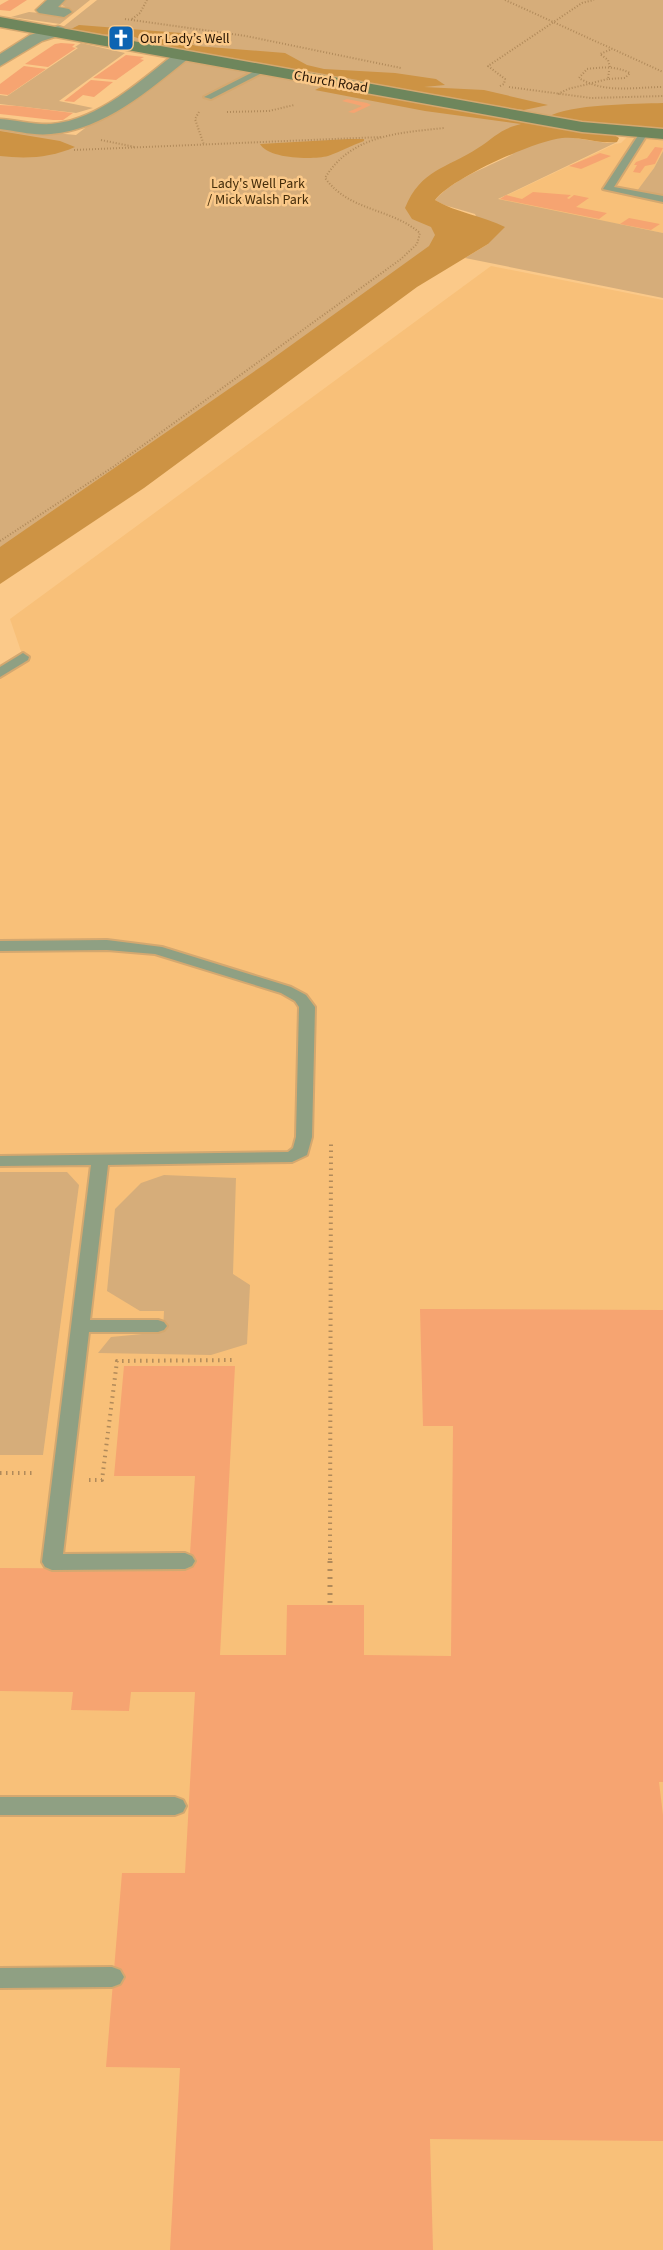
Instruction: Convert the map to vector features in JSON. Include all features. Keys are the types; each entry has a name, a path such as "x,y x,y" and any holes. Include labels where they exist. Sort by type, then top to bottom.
{"street":[{"name":"Church Road","path":"0,22 582,127 663,134"},
{"path":"0,62 36,38 58,31"},
{"path":"0,123 49,129 71,126 119,104 183,55"}],"lane":[{"path":"208,97 264,70"},
{"path":"644,133 608,189 663,200"},
{"path":"0,674 23,657"},
{"path":"0,946 107,945 157,950 286,990 301,998 307,1007 304,1137 301,1151 292,1157 0,1161"},
{"path":"100,1161 52,1562 185,1561"},
{"path":"81,1326 158,1326"},
{"path":"0,1806 176,1806"},
{"path":"0,1978 112,1977"}],"path":[{"path":"132,19 140,13 147,0"},
{"path":"505,0 663,72"},
{"path":"500,86 504,84 505,79 488,66 582,3 594,0"},
{"path":"608,79 609,60 600,54 612,49"},
{"path":"563,89 592,85 608,79 625,78 630,73 622,69 587,69 579,78 588,85 592,85 624,90 663,87"},
{"path":"204,145 195,119 208,97"},
{"path":"220,112 277,112 294,105"},
{"path":"0,541 113,467 364,287 417,244 420,232 411,222 352,202 332,190 325,178 330,165 346,152 388,136 67,150"},
{"path":"304,1137 331,1136 330,1602"},
{"path":"0,1473 41,1473 40,1480 102,1480 117,1361 236,1360"}],"shaded area":[{"path":"79,25 194,34 209,39 191,44 196,46 285,53 307,65 324,69 395,73 436,79 445,85 424,87 484,90 548,105 524,110 501,107 159,46 141,42 140,39 127,34 94,35 69,30"},
{"path":"328,84 613,134 619,138 617,142 569,138 549,141 494,162 444,191 435,200 505,227 488,244 417,287 144,488 0,584 0,547 265,364 429,246 435,235 431,227 412,219 405,208 411,195 427,177 436,171 503,131 521,124 425,111 315,90"},
{"path":"663,103 663,131 600,126 548,117 571,109 586,107"},
{"path":"0,131 60,141 75,147 38,157 0,156"},
{"path":"627,137 663,138 663,151 638,191 663,196 663,233 497,200 621,143"},
{"path":"364,139 364,141 328,156 312,158 272,153 260,144"},
{"path":"491,266 663,300 663,2250 0,2250 0,674 23,657 10,619"}],"green space":[{"path":"65,0 90,0 60,24 11,17 29,12 61,15 69,9 60,4"},
{"name":"Lady's Well Park / Mick Walsh Park","path":"97,0 663,0 663,115 575,138 607,143 617,142 498,199 663,233 663,298 465,258 488,244 475,214 435,200 462,179 513,154 486,161 417,199 468,232 0,561 0,128 76,135 179,56 52,31 63,27"},
{"path":"81,43 125,53 59,101 93,108 76,113 0,104 0,95 7,96 78,48 75,47"},
{"path":"663,151 663,196 637,191 654,168"},
{"path":"0,1172 67,1172 79,1185 43,1455 0,1455"},
{"path":"164,1175 236,1178 233,1274 250,1285 247,1344 211,1355 98,1353 111,1337 163,1332 164,1311 140,1311 107,1291 115,1209 141,1183"}],"building":[{"path":"9,0 27,0 10,11 0,10 0,5"},
{"path":"55,44 75,44 72,47 76,48 48,67 25,64"},
{"path":"126,55 144,57 140,59 144,60 116,80 93,78"},
{"path":"24,66 46,69 8,95 0,94 0,84"},
{"path":"91,80 113,82 94,97 83,95 74,102 64,101"},
{"path":"347,99 371,105 354,113 348,112 362,106 342,101"},
{"path":"0,105 73,113 63,120 53,120 0,114"},
{"path":"655,147 663,148 655,164 645,166 640,173 633,172 637,165 634,165 636,162 647,158"},
{"path":"600,153 611,156 581,169 569,166"},
{"path":"533,192 571,195 567,198 569,199 574,195 589,198 576,207 607,213 599,219 500,199 506,195 522,199"},
{"path":"629,218 660,224 651,230 620,224"},
{"path":"420,1309 663,1310 663,1782 659,1782 663,1815 663,2141 430,2139 433,2250 170,2250 180,2068 106,2067 122,1873 185,1873 195,1692 131,1692 129,1711 71,1710 73,1692 0,1691 0,1568 189,1569 195,1476 114,1476 124,1366 235,1366 220,1655 286,1655 287,1605 364,1605 364,1655 451,1656 453,1426 423,1426"}],"place":[{"name":"Our Lady’s Well","path":"121,38"}]}
